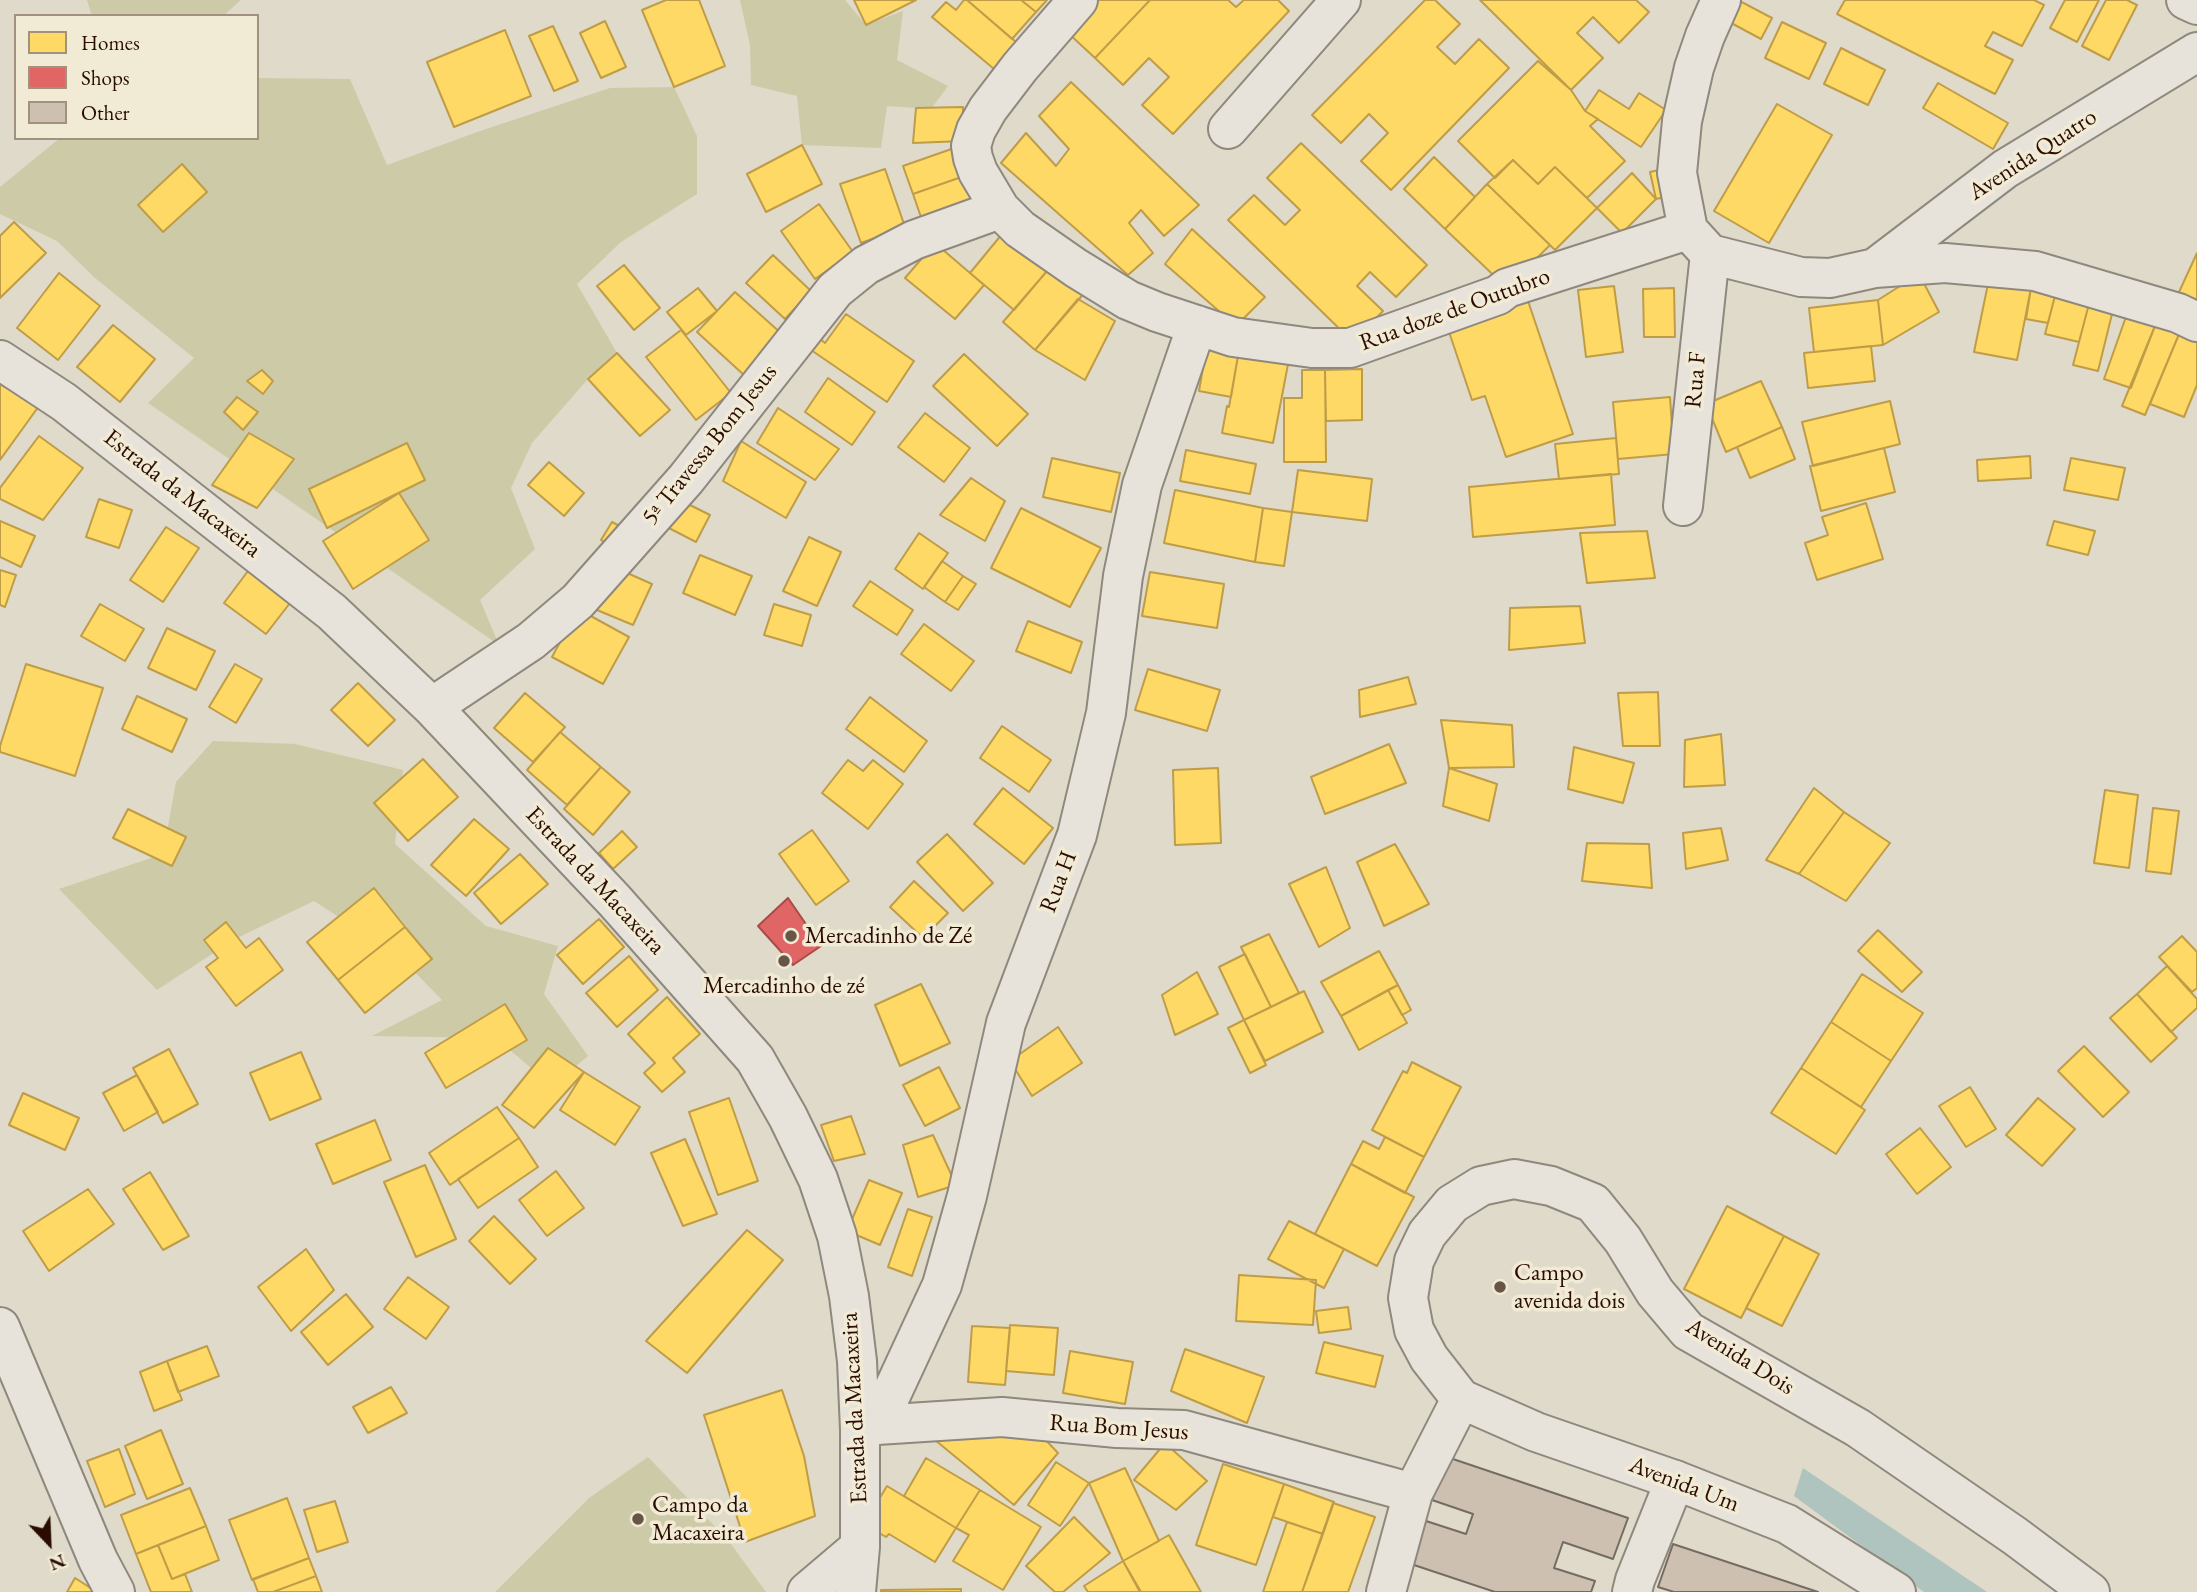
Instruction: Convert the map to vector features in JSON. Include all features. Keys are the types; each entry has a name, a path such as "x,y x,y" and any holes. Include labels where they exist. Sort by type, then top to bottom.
{"street":[{"name":"Rua doze de Outubro","path":"1078,0 988,109 976,130 971,146 973,158 978,173 1000,209 1020,229 1128,300 1157,312 1233,337 1312,348 1350,348 1499,295 1507,288 1699,242"},
{"path":"1228,129 1341,0"},
{"path":"1699,242 1677,173 1682,121 1694,68 1704,36 1721,0"},
{"path":"2186,0 2197,5"},
{"name":"Avenida Quatro","path":"1875,268 2005,169 2197,51"},
{"name":"5ª Travessa Bom Jesus","path":"432,707 531,641 578,601 686,480 835,290 866,265 914,240 1000,209"},
{"name":"Avenida Quatro","path":"1699,242 1801,276 1830,278 1875,268 1945,263 2035,271 2178,313 2197,322"},
{"name":"Rua F","path":"1682,506 1696,398 1702,317 1699,242"},
{"name":"Rua H","path":"868,1427 942,1285 967,1196 1006,1023 1077,835 1107,713 1124,576 1142,485 1197,325"},
{"name":"Estrada da Macaxeira","path":"0,360 64,402 332,612 432,707 614,900 755,1059 789,1116 818,1178 837,1236 849,1296 868,1427 856,1592"},
{"name":"Avenida Dois","path":"1461,1399 1429,1358 1414,1330 1408,1298 1414,1261 1427,1234 1452,1204 1481,1186 1514,1179 1551,1186 1593,1203 1623,1240 1655,1292 1688,1331 1858,1428 2015,1536 2090,1592"},
{"path":"0,1327 98,1560 115,1592"},
{"path":"1386,1592 1413,1493 1461,1399"},
{"name":"Avenida Um","path":"1461,1399 1536,1433 1675,1480 1787,1524 1896,1592"},
{"name":"Rua Bom Jesus","path":"868,1427 1002,1417 1082,1426 1184,1430 1413,1493"},
{"path":"1632,1592 1634,1580 1675,1480"},
{"path":"807,1592 860,1547"}],"shaded area":[{"path":"87,0 241,0 225,14 91,14"},
{"path":"740,0 845,0 866,25 903,11 897,60 948,86 931,109 887,106 881,148 802,145 797,96 751,85 750,45"},
{"path":"259,78 350,79 387,165 610,88 674,87 697,136 697,194 621,242 577,284 617,353 588,379 532,443 511,488 535,549 480,600 499,645 148,403 194,358 95,278 57,241 0,214 0,187 58,140 259,140"},
{"path":"213,741 295,744 403,770 395,844 486,926 558,946 544,994 588,1056 552,1086 496,1038 372,1036 442,1000 399,956 314,901 235,939 157,990 59,889 163,854 176,782"},
{"name":"Campo da Macaxeira","path":"648,1457 728,1540 766,1592 495,1592 589,1498"}],"water":[{"path":"1803,1468 1987,1592 1924,1592 1794,1496"}],"building: Homes":[{"path":"666,0 699,0 725,66 674,87 642,10"},
{"path":"854,0 916,0 866,25"},
{"path":"964,0 1023,48 1000,74 932,17 946,2 956,10"},
{"path":"967,0 1021,0 1036,12 1012,39"},
{"path":"1021,0 1047,0 1036,12"},
{"path":"1097,0 1150,0 1095,58 1067,32"},
{"path":"1150,0 1228,0 1236,7 1244,0 1278,0 1289,11 1173,134 1142,105 1169,77 1149,58 1123,85 1095,58"},
{"path":"1425,0 1435,0 1460,24 1437,47 1455,64 1479,39 1509,68 1391,190 1361,161 1388,133 1369,114 1341,143 1312,115"},
{"path":"1480,0 1636,0 1649,12 1619,43 1593,17 1577,33 1603,58 1571,90"},
{"path":"1738,0 1772,18 1761,39 1720,17"},
{"path":"1845,0 2034,0 2044,5 2022,46 1993,32 1985,46 2013,60 1995,94 1837,14"},
{"path":"2065,0 2099,0 2077,42 2050,28"},
{"path":"2106,0 2127,0 2137,5 2109,60 2082,46"},
{"path":"605,21 626,67 601,78 580,33"},
{"path":"1782,22 1826,43 1809,79 1765,58"},
{"path":"553,26 578,81 554,91 529,36"},
{"path":"505,30 531,96 454,127 427,62"},
{"path":"1841,48 1885,70 1868,105 1824,84"},
{"path":"1538,61 1571,90 1585,111 1598,119 1590,126 1625,161 1587,198 1555,167 1538,184 1513,160 1495,178 1458,141"},
{"path":"1071,82 1199,205 1164,236 1141,210 1129,223 1153,253 1128,275 1001,163 1026,133 1056,166 1069,149 1039,116"},
{"path":"1938,83 2008,123 1993,149 1923,108"},
{"path":"1599,90 1629,109 1639,93 1666,110 1641,147 1585,111"},
{"path":"1777,104 1832,135 1769,243 1714,211"},
{"path":"963,107 963,141 913,143 916,108"},
{"path":"1301,143 1427,265 1396,297 1370,272 1357,286 1383,311 1353,342 1228,220 1254,195 1285,225 1300,210 1267,178"},
{"path":"802,145 822,184 766,212 747,174"},
{"path":"960,146 970,174 913,194 903,166"},
{"path":"1434,157 1475,197 1445,229 1404,189"},
{"path":"1513,160 1538,184 1555,167 1597,208 1555,250 1487,184"},
{"path":"182,164 207,192 163,232 138,205"},
{"path":"1668,168 1674,195 1656,199 1650,172"},
{"path":"885,169 905,227 861,243 840,184"},
{"path":"1632,173 1656,199 1622,233 1597,208"},
{"path":"970,174 979,200 922,220 913,194"},
{"path":"1487,184 1550,245 1507,288 1445,229"},
{"path":"819,204 853,252 815,279 781,231"},
{"path":"14,222 46,253 0,298 0,236"},
{"path":"1007,228 1052,265 1014,310 970,273"},
{"path":"1192,229 1265,297 1236,326 1165,264"},
{"path":"935,243 984,285 955,319 905,278"},
{"path":"2197,253 2197,314 2174,303"},
{"path":"773,255 811,291 785,319 746,283"},
{"path":"1054,263 1086,291 1035,350 1003,322"},
{"path":"624,265 660,308 634,330 597,286"},
{"path":"59,273 100,306 58,360 17,328"},
{"path":"1919,274 1939,312 1883,345 1878,300"},
{"path":"1990,274 2031,288 2017,360 1974,352"},
{"path":"1614,286 1623,352 1586,357 1578,290"},
{"path":"698,288 717,311 686,335 667,312"},
{"path":"1674,288 1675,337 1644,337 1643,289"},
{"path":"2031,288 2056,292 2048,323 2026,319"},
{"path":"735,292 783,335 745,376 697,332"},
{"path":"2056,292 2090,300 2079,342 2045,334"},
{"path":"1527,298 1573,434 1506,457 1485,396 1472,400 1447,326"},
{"path":"1078,299 1115,321 1085,380 1035,350"},
{"path":"1878,300 1883,345 1814,352 1809,308"},
{"path":"2090,300 2114,306 2098,371 2073,365"},
{"path":"2128,311 2157,321 2131,388 2104,379"},
{"path":"846,314 914,361 887,402 811,350 819,338 825,343"},
{"path":"2157,321 2182,327 2145,415 2122,406"},
{"path":"113,325 155,359 120,402 77,367"},
{"path":"2182,327 2197,333 2197,385 2184,417 2150,404"},
{"path":"681,330 731,393 696,420 646,357"},
{"path":"1207,344 1239,350 1231,397 1199,391"},
{"path":"1871,346 1875,381 1808,388 1804,353"},
{"path":"1239,350 1289,359 1273,443 1222,433"},
{"path":"617,353 670,410 640,436 588,379"},
{"path":"964,354 1028,414 997,446 933,386"},
{"path":"1362,369 1362,420 1326,421 1325,370"},
{"path":"262,370 273,381 263,394 247,381"},
{"path":"1302,370 1325,370 1326,462 1284,462 1284,398 1302,398"},
{"path":"828,378 875,412 852,445 805,412"},
{"path":"1761,381 1782,427 1726,452 1706,404"},
{"path":"0,384 39,406 0,460"},
{"path":"237,397 258,412 243,430 224,412"},
{"path":"1670,397 1674,454 1618,459 1613,402"},
{"path":"1890,401 1900,444 1813,466 1802,422"},
{"path":"778,408 839,449 815,480 757,443"},
{"path":"925,413 970,448 944,482 898,447"},
{"path":"1782,427 1795,459 1750,478 1737,447"},
{"path":"249,433 294,459 257,508 212,485"},
{"path":"39,436 83,468 43,520 0,499 0,488"},
{"path":"1616,438 1619,474 1559,479 1555,444"},
{"path":"741,441 806,482 786,518 723,481"},
{"path":"407,443 425,480 327,528 309,489"},
{"path":"1884,448 1895,492 1821,511 1810,466"},
{"path":"1186,450 1256,464 1250,494 1180,481"},
{"path":"2030,456 2031,478 1978,481 1977,460"},
{"path":"1052,458 1120,473 1111,512 1043,497"},
{"path":"2071,458 2125,468 2118,500 2064,490"},
{"path":"549,462 584,493 564,516 528,485"},
{"path":"1298,470 1372,479 1367,521 1292,512"},
{"path":"1611,474 1615,525 1473,537 1469,487"},
{"path":"971,478 1005,501 985,541 940,515"},
{"path":"1175,490 1263,508 1255,562 1164,543"},
{"path":"399,493 429,540 353,589 323,541"},
{"path":"99,499 132,510 119,548 86,537"},
{"path":"678,499 710,515 696,542 665,526"},
{"path":"1866,503 1883,559 1817,580 1805,543 1828,535 1822,517"},
{"path":"1021,508 1101,548 1070,607 991,568"},
{"path":"1263,508 1292,512 1284,566 1255,562"},
{"path":"0,521 35,536 21,567 0,557"},
{"path":"2054,521 2095,531 2088,555 2047,545"},
{"path":"612,522 627,530 615,549 601,540"},
{"path":"166,527 199,548 163,602 130,580"},
{"path":"1647,531 1655,578 1587,583 1580,533"},
{"path":"919,533 948,553 923,589 895,569"},
{"path":"809,537 841,552 817,606 783,591"},
{"path":"700,555 752,576 735,615 683,593"},
{"path":"942,561 963,576 945,602 924,587"},
{"path":"616,568 652,584 633,625 597,610"},
{"path":"0,570 16,575 5,607 0,605"},
{"path":"248,571 290,603 266,634 224,603"},
{"path":"1150,572 1224,584 1217,628 1142,616"},
{"path":"963,576 976,584 958,610 945,602"},
{"path":"870,581 913,610 897,635 853,606"},
{"path":"100,604 144,629 125,661 81,636"},
{"path":"774,604 811,615 802,646 764,635"},
{"path":"1580,606 1585,643 1509,650 1510,608"},
{"path":"578,609 629,637 603,684 552,657"},
{"path":"1028,621 1082,642 1071,673 1016,651"},
{"path":"924,624 974,661 951,691 901,654"},
{"path":"167,628 215,651 196,690 148,668"},
{"path":"26,664 103,688 75,776 0,752"},
{"path":"235,664 262,679 236,723 209,707"},
{"path":"1148,669 1220,690 1207,731 1135,710"},
{"path":"1408,677 1416,704 1360,717 1359,690"},
{"path":"358,683 395,720 368,746 331,710"},
{"path":"1658,692 1660,746 1623,746 1618,693"},
{"path":"525,693 565,727 533,762 494,728"},
{"path":"137,696 187,719 172,752 122,729"},
{"path":"870,697 927,741 904,772 846,729"},
{"path":"1441,720 1512,725 1514,767 1449,768"},
{"path":"1002,726 1051,760 1029,792 980,758"},
{"path":"560,732 601,767 567,805 527,770"},
{"path":"1721,734 1725,785 1684,787 1685,740"},
{"path":"1389,744 1406,783 1325,814 1311,777"},
{"path":"1574,747 1634,763 1623,803 1568,789"},
{"path":"423,759 458,797 408,841 374,803"},
{"path":"848,760 863,771 873,760 903,784 868,829 822,793"},
{"path":"601,767 630,792 593,835 564,809"},
{"path":"1218,768 1221,843 1175,845 1173,770"},
{"path":"1449,768 1497,784 1489,821 1443,806"},
{"path":"1003,788 1053,828 1024,864 974,824"},
{"path":"1814,788 1844,812 1799,874 1766,860"},
{"path":"2105,790 2138,795 2129,868 2094,863"},
{"path":"2153,808 2179,811 2171,874 2146,871"},
{"path":"128,809 186,837 172,866 113,838"},
{"path":"1844,812 1890,843 1846,901 1799,874"},
{"path":"474,819 509,849 466,896 431,865"},
{"path":"1721,828 1728,860 1686,869 1683,833"},
{"path":"812,830 849,881 816,905 779,854"},
{"path":"622,831 637,847 613,869 599,853"},
{"path":"947,834 993,883 963,911 917,862"},
{"path":"1587,843 1649,844 1652,888 1582,881"},
{"path":"1395,844 1429,904 1384,926 1357,862"},
{"path":"520,854 548,884 501,924 474,893"},
{"path":"1326,867 1350,928 1319,947 1289,884"},
{"path":"914,881 948,913 923,938 890,907"},
{"path":"374,888 405,927 338,980 307,942"},
{"path":"599,919 624,947 583,984 557,955"},
{"path":"226,922 246,948 259,938 283,970 236,1006 206,967 218,958 204,940"},
{"path":"405,927 432,959 365,1013 338,980"},
{"path":"1878,930 1922,972 1902,992 1858,951"},
{"path":"1269,934 1299,993 1271,1007 1241,947"},
{"path":"2182,936 2197,952 2197,988 2192,992 2159,957"},
{"path":"1379,951 1398,985 1341,1016 1321,982"},
{"path":"1245,954 1271,1007 1244,1020 1219,967"},
{"path":"629,956 658,990 617,1027 586,993"},
{"path":"2167,966 2197,999 2197,1008 2171,1032 2137,994"},
{"path":"1197,972 1218,1014 1175,1035 1162,995"},
{"path":"1862,974 1923,1013 1891,1061 1831,1022"},
{"path":"921,984 950,1043 900,1066 875,1005"},
{"path":"1398,985 1411,1010 1402,1015 1388,990"},
{"path":"1388,990 1407,1023 1359,1050 1341,1016"},
{"path":"1304,991 1323,1032 1265,1061 1244,1020"},
{"path":"2137,994 2177,1038 2151,1062 2110,1018"},
{"path":"667,997 700,1034 673,1058 685,1072 662,1092 644,1073 655,1063 628,1034"},
{"path":"505,1004 527,1040 446,1088 425,1053"},
{"path":"1244,1020 1266,1065 1250,1073 1228,1028"},
{"path":"1831,1022 1891,1061 1861,1107 1801,1068"},
{"path":"1058,1027 1082,1063 1032,1096 1010,1061"},
{"path":"2084,1046 2129,1092 2103,1117 2058,1071"},
{"path":"548,1048 584,1072 534,1128 502,1105"},
{"path":"169,1049 198,1104 163,1123 133,1068"},
{"path":"301,1052 321,1099 270,1120 250,1073"},
{"path":"1412,1062 1461,1087 1424,1157 1372,1130 1403,1071 1407,1073"},
{"path":"939,1067 960,1108 925,1126 903,1085"},
{"path":"1801,1068 1865,1110 1836,1154 1771,1113"},
{"path":"584,1072 640,1107 615,1145 560,1110"},
{"path":"137,1075 158,1112 124,1131 103,1093"},
{"path":"1970,1087 1996,1129 1966,1147 1939,1106"},
{"path":"23,1093 79,1118 65,1150 9,1125"},
{"path":"729,1098 758,1181 718,1195 689,1112"},
{"path":"2038,1098 2075,1129 2042,1166 2006,1135"},
{"path":"497,1107 519,1138 450,1185 429,1153"},
{"path":"851,1116 865,1154 834,1161 821,1125"},
{"path":"375,1120 391,1160 333,1184 316,1144"},
{"path":"1920,1128 1951,1167 1917,1194 1886,1154"},
{"path":"933,1135 956,1185 918,1197 903,1145"},
{"path":"1385,1137 1424,1157 1405,1193 1351,1164 1363,1141 1379,1149"},
{"path":"519,1138 538,1167 478,1208 458,1179"},
{"path":"685,1139 717,1214 683,1226 651,1153"},
{"path":"1351,1164 1414,1197 1377,1266 1315,1234"},
{"path":"425,1165 456,1239 416,1257 384,1182"},
{"path":"556,1171 584,1208 547,1236 519,1200"},
{"path":"150,1172 189,1236 163,1250 123,1189"},
{"path":"869,1180 902,1193 880,1245 847,1231"},
{"path":"88,1189 114,1224 49,1271 23,1231"},
{"path":"1727,1206 1784,1236 1741,1318 1684,1289"},
{"path":"908,1209 932,1217 912,1276 888,1267"},
{"path":"494,1216 536,1259 510,1284 469,1241"},
{"path":"1289,1221 1344,1249 1324,1288 1268,1259"},
{"path":"747,1230 783,1260 687,1373 646,1341"},
{"path":"1784,1236 1819,1254 1782,1326 1746,1308"},
{"path":"306,1249 334,1290 291,1331 258,1287"},
{"path":"1239,1275 1316,1280 1313,1325 1236,1321"},
{"path":"408,1277 449,1307 426,1339 384,1309"},
{"path":"346,1294 373,1327 328,1365 301,1332"},
{"path":"1348,1307 1351,1329 1319,1333 1316,1311"},
{"path":"1010,1325 1058,1328 1054,1375 1006,1371"},
{"path":"972,1326 1010,1328 1005,1385 968,1382"},
{"path":"1324,1342 1383,1356 1375,1387 1316,1373"},
{"path":"207,1346 219,1376 178,1392 167,1361"},
{"path":"1185,1349 1264,1377 1247,1423 1171,1391"},
{"path":"1070,1351 1133,1362 1125,1404 1063,1393"},
{"path":"167,1361 182,1400 154,1411 140,1372"},
{"path":"391,1387 407,1413 368,1433 353,1407"},
{"path":"782,1390 804,1456 815,1516 745,1542 704,1415"},
{"path":"161,1430 183,1484 147,1499 125,1446"},
{"path":"1040,1434 1058,1453 1014,1505 935,1440"},
{"path":"1165,1443 1207,1481 1176,1510 1134,1480"},
{"path":"119,1449 135,1494 105,1507 87,1461"},
{"path":"926,1458 980,1490 956,1528 904,1496"},
{"path":"1056,1462 1089,1483 1060,1526 1028,1505"},
{"path":"1223,1464 1284,1484 1256,1565 1196,1545"},
{"path":"1125,1468 1159,1541 1123,1561 1089,1483"},
{"path":"1284,1484 1334,1502 1323,1534 1273,1517"},
{"path":"887,1486 956,1528 935,1562 889,1534 886,1537 864,1524"},
{"path":"190,1488 206,1526 136,1554 121,1515"},
{"path":"980,1490 1041,1527 1003,1590 953,1561 969,1535 956,1528"},
{"path":"287,1498 309,1558 252,1580 229,1520"},
{"path":"335,1501 348,1542 317,1552 304,1510"},
{"path":"1333,1503 1375,1517 1348,1592 1302,1592"},
{"path":"1074,1517 1110,1553 1063,1592 1055,1592 1026,1566"},
{"path":"1287,1522 1323,1534 1302,1592 1263,1592"},
{"path":"206,1526 219,1560 172,1579 158,1545"},
{"path":"1169,1535 1201,1592 1141,1592 1123,1561"},
{"path":"158,1545 172,1579 185,1574 192,1592 151,1592 136,1554"},
{"path":"309,1558 316,1576 273,1592 258,1592 253,1579"},
{"path":"1123,1561 1140,1592 1088,1592 1084,1586"},
{"path":"316,1576 322,1592 273,1592"},
{"path":"75,1578 97,1592 67,1592"},
{"path":"961,1589 961,1592 881,1592 881,1590"}],"building: Shops":[{"name":"Mercadinho de Zé","path":"788,898 821,946 793,965 758,926"}],"building: Other":[{"path":"1447,1457 1628,1518 1613,1559 1563,1542 1554,1568 1595,1581 1591,1592 1495,1592 1411,1564 1426,1521 1466,1534 1473,1514 1432,1500"},
{"path":"1673,1544 1818,1592 1674,1592 1658,1587"}],"place":[{"name":"Mercadinho de Zé","path":"791,936"},
{"name":"Mercadinho de zé","path":"784,961"},
{"name":"Campo avenida dois","path":"1500,1287"},
{"name":"Campo da Macaxeira","path":"638,1519"}]}
